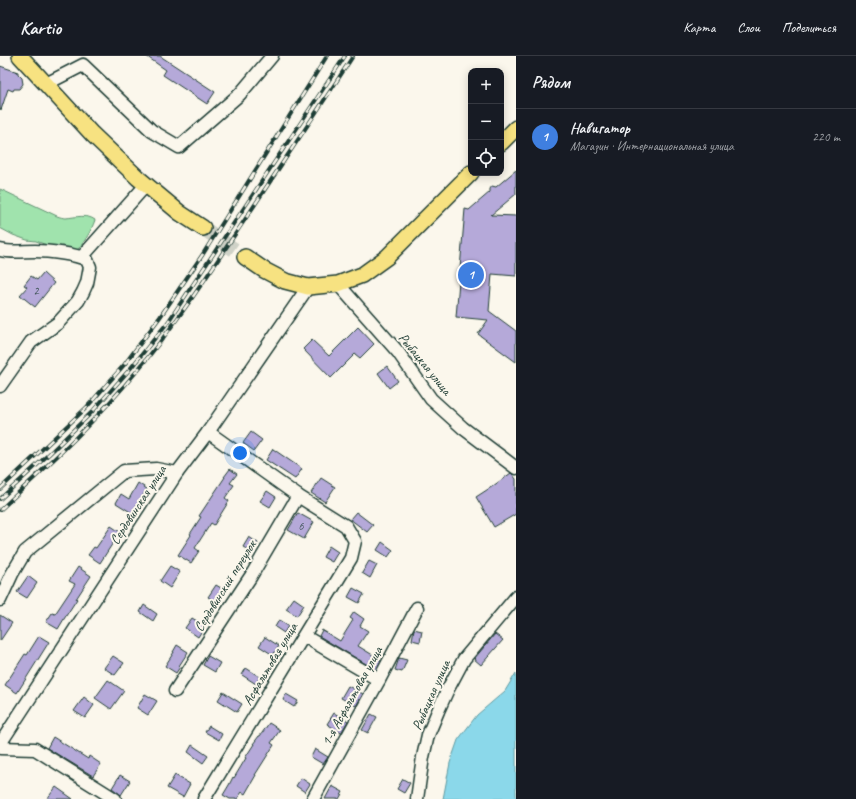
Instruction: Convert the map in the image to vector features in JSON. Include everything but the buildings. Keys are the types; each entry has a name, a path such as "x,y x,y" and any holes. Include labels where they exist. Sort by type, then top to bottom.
{"main road":[{"path":"20,56 92,134 146,185 180,213 203,228"},
{"path":"504,140 516,128"},
{"path":"245,256 264,270 285,281 308,287 338,284 362,275 387,257 468,176"}],"street":[{"path":"46,84 83,65 152,131 179,147 240,94 272,56"},
{"path":"82,257 146,185"},
{"path":"0,250 48,252 82,257 87,260 90,267 87,282 78,300 58,323 31,342 0,386"},
{"name":"Рыбацкая улица","path":"338,284 398,352 431,398 463,428 516,468"},
{"name":"Сердовинская улица","path":"0,744 177,473 208,432 308,287"},
{"path":"208,432 298,496"},
{"path":"0,600 12,574 25,552 124,471 156,469 177,473"},
{"name":"Асфальтовая улица","path":"204,799 351,558 355,541 346,526 298,496"},
{"name":"Сердовинский переулок","path":"175,691 251,576 298,496"},
{"name":"Рыбацкая улица","path":"417,799 426,743 445,696 464,660 516,597"},
{"name":"1-я Асфальтовая улица","path":"313,799 417,608"},
{"path":"304,636 379,680"},
{"path":"0,748 35,749 115,799"}],"green space":[{"path":"0,189 63,218 85,216 95,220 88,236 77,250 52,247 36,241 27,240 0,228"}],"water":[{"path":"516,673 516,799 443,799 450,763 458,740 477,715 505,691"}],"tunnel":[{"path":"203,228 245,257"}],"railway":[{"path":"0,489 86,408 124,365 160,317 203,254 327,56"},
{"path":"0,499 91,413 130,369 168,322 345,56"},
{"path":"0,510 87,426 151,353 209,274 353,56"}],"place":[{"name":"Навигатор","path":"471,275"}]}
